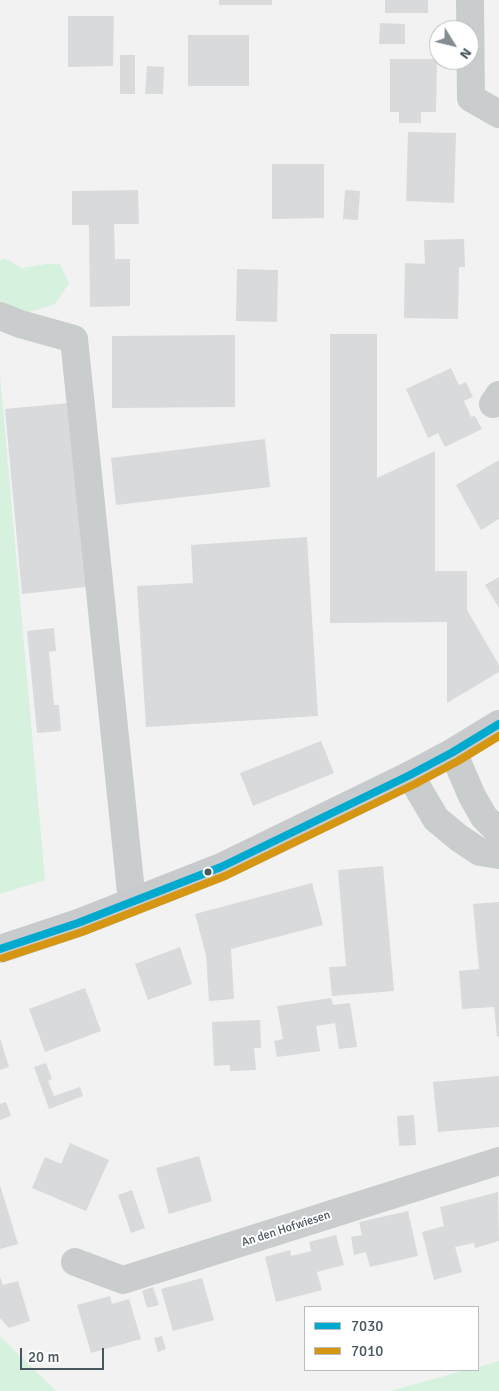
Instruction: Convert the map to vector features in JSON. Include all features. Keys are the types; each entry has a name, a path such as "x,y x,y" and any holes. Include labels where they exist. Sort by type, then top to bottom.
{"main road":[{"path":"0,949 78,923 221,867 410,775 499,724"}],"street":[{"path":"470,0 471,98 499,114"},
{"path":"0,316 20,324 74,339 132,902"},
{"path":"453,752 472,796 484,818 499,832"},
{"path":"410,775 436,819 480,852 499,856"},
{"name":"An den Hofwiesen","path":"75,1262 122,1280 499,1161"}],"green space":[{"path":"4,258 22,268 60,264 69,283 55,304 30,312 2,306 0,304 0,261"},
{"path":"0,375 45,880 0,894"},
{"path":"0,1336 56,1391 0,1391"},
{"path":"499,1361 499,1391 390,1391 462,1371 479,1371 479,1367"}],"building":[{"path":"219,0 272,0 272,5 219,5"},
{"path":"385,0 428,0 428,13 385,13"},
{"path":"68,16 114,16 113,66 68,67"},
{"path":"380,23 405,24 405,44 379,44"},
{"path":"188,35 249,35 249,86 188,86"},
{"path":"120,55 135,55 135,94 120,94"},
{"path":"390,59 429,59 429,70 437,70 436,112 421,112 421,123 399,123 399,112 390,112"},
{"path":"147,66 164,67 163,94 145,94"},
{"path":"408,132 456,133 454,203 406,201"},
{"path":"272,164 324,164 324,218 272,219"},
{"path":"138,190 139,224 114,224 115,259 130,259 130,306 90,307 89,225 72,225 72,191"},
{"path":"345,190 360,191 358,220 343,219"},
{"path":"464,239 465,267 459,267 458,319 404,318 405,263 425,264 424,240"},
{"path":"237,269 278,270 277,322 236,321"},
{"path":"330,334 377,334 377,478 435,451 435,571 467,571 467,610 499,665 499,672 447,703 447,622 330,623"},
{"path":"235,335 235,407 112,408 112,336"},
{"path":"451,368 459,385 466,382 473,397 464,401 471,417 475,416 482,429 445,447 438,433 428,438 406,389"},
{"path":"68,403 86,587 22,594 5,409"},
{"path":"265,439 270,487 116,505 111,458"},
{"path":"499,460 499,519 481,530 456,485"},
{"path":"307,537 318,716 146,727 137,586 193,583 191,545"},
{"path":"499,577 499,608 485,585"},
{"path":"54,628 56,651 49,652 54,705 59,705 61,731 37,733 27,631"},
{"path":"321,741 334,773 253,806 240,773"},
{"path":"383,866 394,991 332,996 329,967 346,966 338,870"},
{"path":"312,883 323,925 231,949 234,999 209,1001 206,955 195,914"},
{"path":"499,902 499,1036 497,1037 494,1007 462,1009 459,971 479,969 473,904"},
{"path":"180,947 192,984 148,1000 135,964"},
{"path":"85,988 101,1031 45,1052 29,1009"},
{"path":"331,998 333,1005 350,1003 357,1047 339,1049 335,1023 316,1026 320,1051 277,1057 274,1041 283,1039 277,1006"},
{"path":"260,1020 261,1048 254,1048 256,1070 230,1071 230,1065 214,1066 212,1022"},
{"path":"0,1038 9,1067 0,1070"},
{"path":"46,1063 52,1079 48,1081 54,1096 80,1087 83,1096 49,1109 34,1067"},
{"path":"499,1076 499,1127 438,1132 433,1082"},
{"path":"6,1102 11,1116 0,1120 0,1104"},
{"path":"414,1115 416,1145 399,1146 397,1116"},
{"path":"70,1143 109,1160 86,1211 32,1188 45,1157 61,1164"},
{"path":"199,1156 212,1201 169,1214 156,1168"},
{"path":"0,1185 18,1244 0,1249"},
{"path":"132,1190 145,1228 131,1233 118,1195"},
{"path":"498,1192 499,1241 475,1248 474,1243 455,1247 462,1272 434,1280 422,1232 444,1226 440,1207"},
{"path":"408,1211 418,1256 370,1267 366,1252 354,1255 351,1237 362,1235 359,1222"},
{"path":"336,1235 344,1265 317,1272 322,1290 276,1302 265,1257 290,1250 291,1256 311,1251 309,1242"},
{"path":"0,1277 3,1285 18,1281 30,1321 9,1328 0,1318"},
{"path":"202,1278 214,1320 173,1331 161,1289"},
{"path":"153,1287 159,1305 147,1308 142,1291"},
{"path":"110,1296 112,1304 129,1299 141,1339 91,1353 77,1305"},
{"path":"162,1336 166,1349 158,1352 154,1338"}],"transit line":[{"name":"7030","path":"0,949 78,923 221,867 410,775 499,724"},
{"name":"7010","path":"3,958 82,932 225,876 415,784 499,736"}]}
